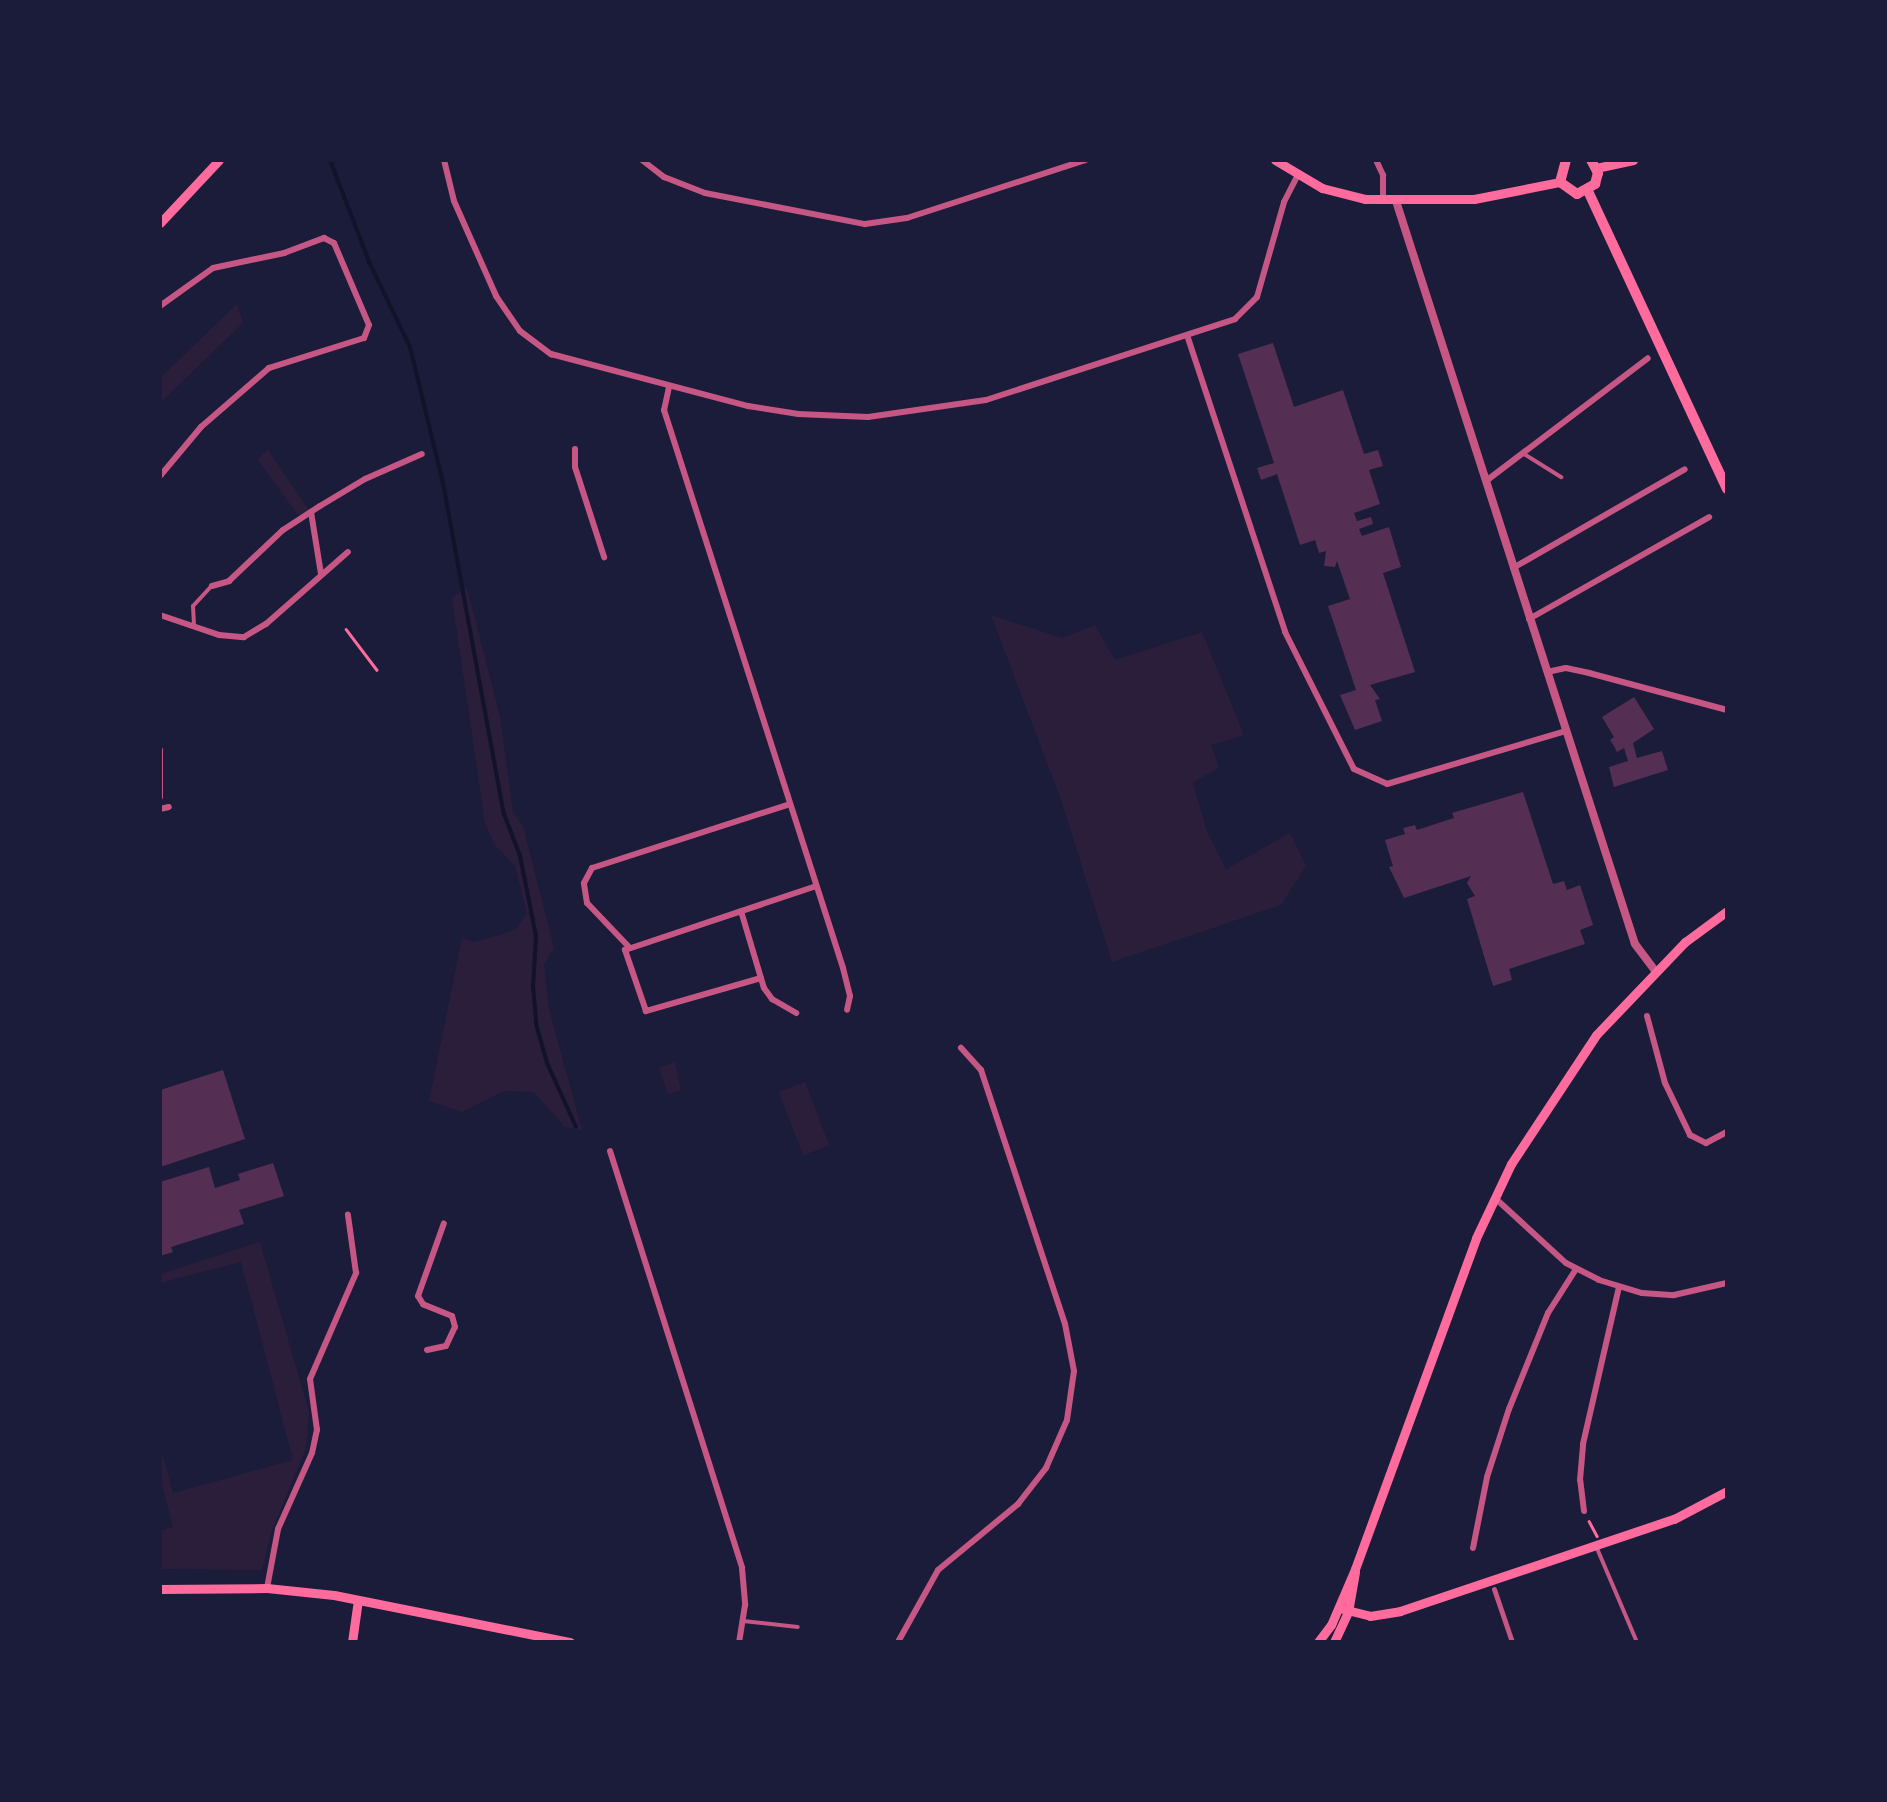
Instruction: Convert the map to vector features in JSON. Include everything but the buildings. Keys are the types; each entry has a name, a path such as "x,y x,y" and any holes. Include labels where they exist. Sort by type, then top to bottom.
{"main road":[{"path":"160,223 219,160"},
{"path":"1275,160 1334,192 1383,200 1491,197 1560,182"},
{"path":"1560,182 1566,160"},
{"path":"1588,192 1597,179 1594,164 1632,160"},
{"path":"1560,182 1572,193 1588,192"},
{"path":"1588,192 1727,489"},
{"path":"1334,1642 1355,1569 1495,1198 1556,1090 1596,1035 1655,971 1727,911"},
{"path":"1343,1610 1384,1615 1674,1519 1727,1491"},
{"path":"160,1589 267,1588 358,1600 570,1642"},
{"path":"352,1642 358,1600"},
{"path":"1318,1642 1343,1610"}],"street":[{"path":"444,160 442,168 496,296 520,330 551,354 669,388 798,414 889,416 986,400 1235,319 1257,297 1284,202 1298,175"},
{"path":"642,160 664,177 705,193 865,224 906,218 1086,160"},
{"path":"1376,160 1383,175 1383,200"},
{"path":"1396,201 1635,944 1655,971"},
{"path":"160,306 213,268 284,253 324,238 334,243 370,325 364,338 269,368 203,426 160,476"},
{"path":"1187,335 1284,632 1354,769 1369,780 1388,784 1566,731"},
{"path":"1484,482 1648,358"},
{"path":"669,388 664,410 844,968 850,996 847,1010"},
{"path":"576,449 575,467 604,557"},
{"path":"212,586 228,581 283,530 365,478 422,454"},
{"path":"1512,569 1685,469"},
{"path":"311,512 321,575"},
{"path":"1529,619 1708,517"},
{"path":"160,615 233,638 256,632 348,552"},
{"path":"1547,672 1566,668 1727,710"},
{"path":"160,750 160,797"},
{"path":"628,946 587,903 584,883 592,868 790,804"},
{"path":"628,946 816,886"},
{"path":"741,911 761,978 772,999 796,1014"},
{"path":"628,946 625,956 646,1012 761,978"},
{"path":"1647,1016 1665,1083 1690,1135 1706,1142 1727,1132"},
{"path":"898,1642 938,1570 1018,1504 1046,1468 1067,1420 1072,1388 1070,1344 1032,1222 981,1070 961,1048"},
{"path":"610,1151 742,1568 740,1642"},
{"path":"1495,1198 1576,1269 1619,1287 1674,1295 1727,1283"},
{"path":"267,1588 278,1529 312,1453 317,1430 310,1379 356,1274 348,1215"},
{"path":"427,1350 446,1346 455,1328 452,1316 424,1304 418,1296 444,1223"},
{"path":"1474,1548 1488,1476 1508,1409 1548,1312 1576,1269"},
{"path":"1584,1511 1580,1480 1583,1444 1619,1287"},
{"path":"1494,1589 1512,1642"}],"lane":[{"path":"1524,454 1561,478"},
{"path":"194,625 193,606 212,586"},
{"path":"1597,1542 1638,1642"},
{"path":"743,1621 798,1627"}],"path":[{"path":"346,629 377,670"},
{"path":"1584,1511 1597,1542"}],"shaded area":[{"path":"237,304 243,323 160,403 160,378"},
{"path":"268,450 310,512 300,518 257,459"},
{"path":"467,588 500,717 513,812 523,826 554,948 544,964 549,1009 582,1130 565,1127 534,1092 504,1091 462,1112 429,1101 462,938 474,942 516,929 527,913 515,866 494,844 485,823 452,598"},
{"path":"991,615 1062,638 1095,625 1115,660 1202,632 1244,735 1211,745 1219,768 1193,782 1206,829 1226,869 1290,833 1306,866 1281,905 1112,962 1061,800"},
{"path":"675,1062 681,1090 668,1094 659,1068"},
{"path":"805,1082 829,1145 803,1156 779,1092"},
{"path":"260,1242 309,1412 306,1448 271,1533 262,1570 160,1569 160,1531 173,1527 160,1476 160,1444 173,1493 293,1460 241,1262 160,1283 160,1274"}],"waterway":[{"path":"330,160 370,264 410,347 443,483 504,814 520,856 536,936 536,1024 547,1063 576,1127"}]}
